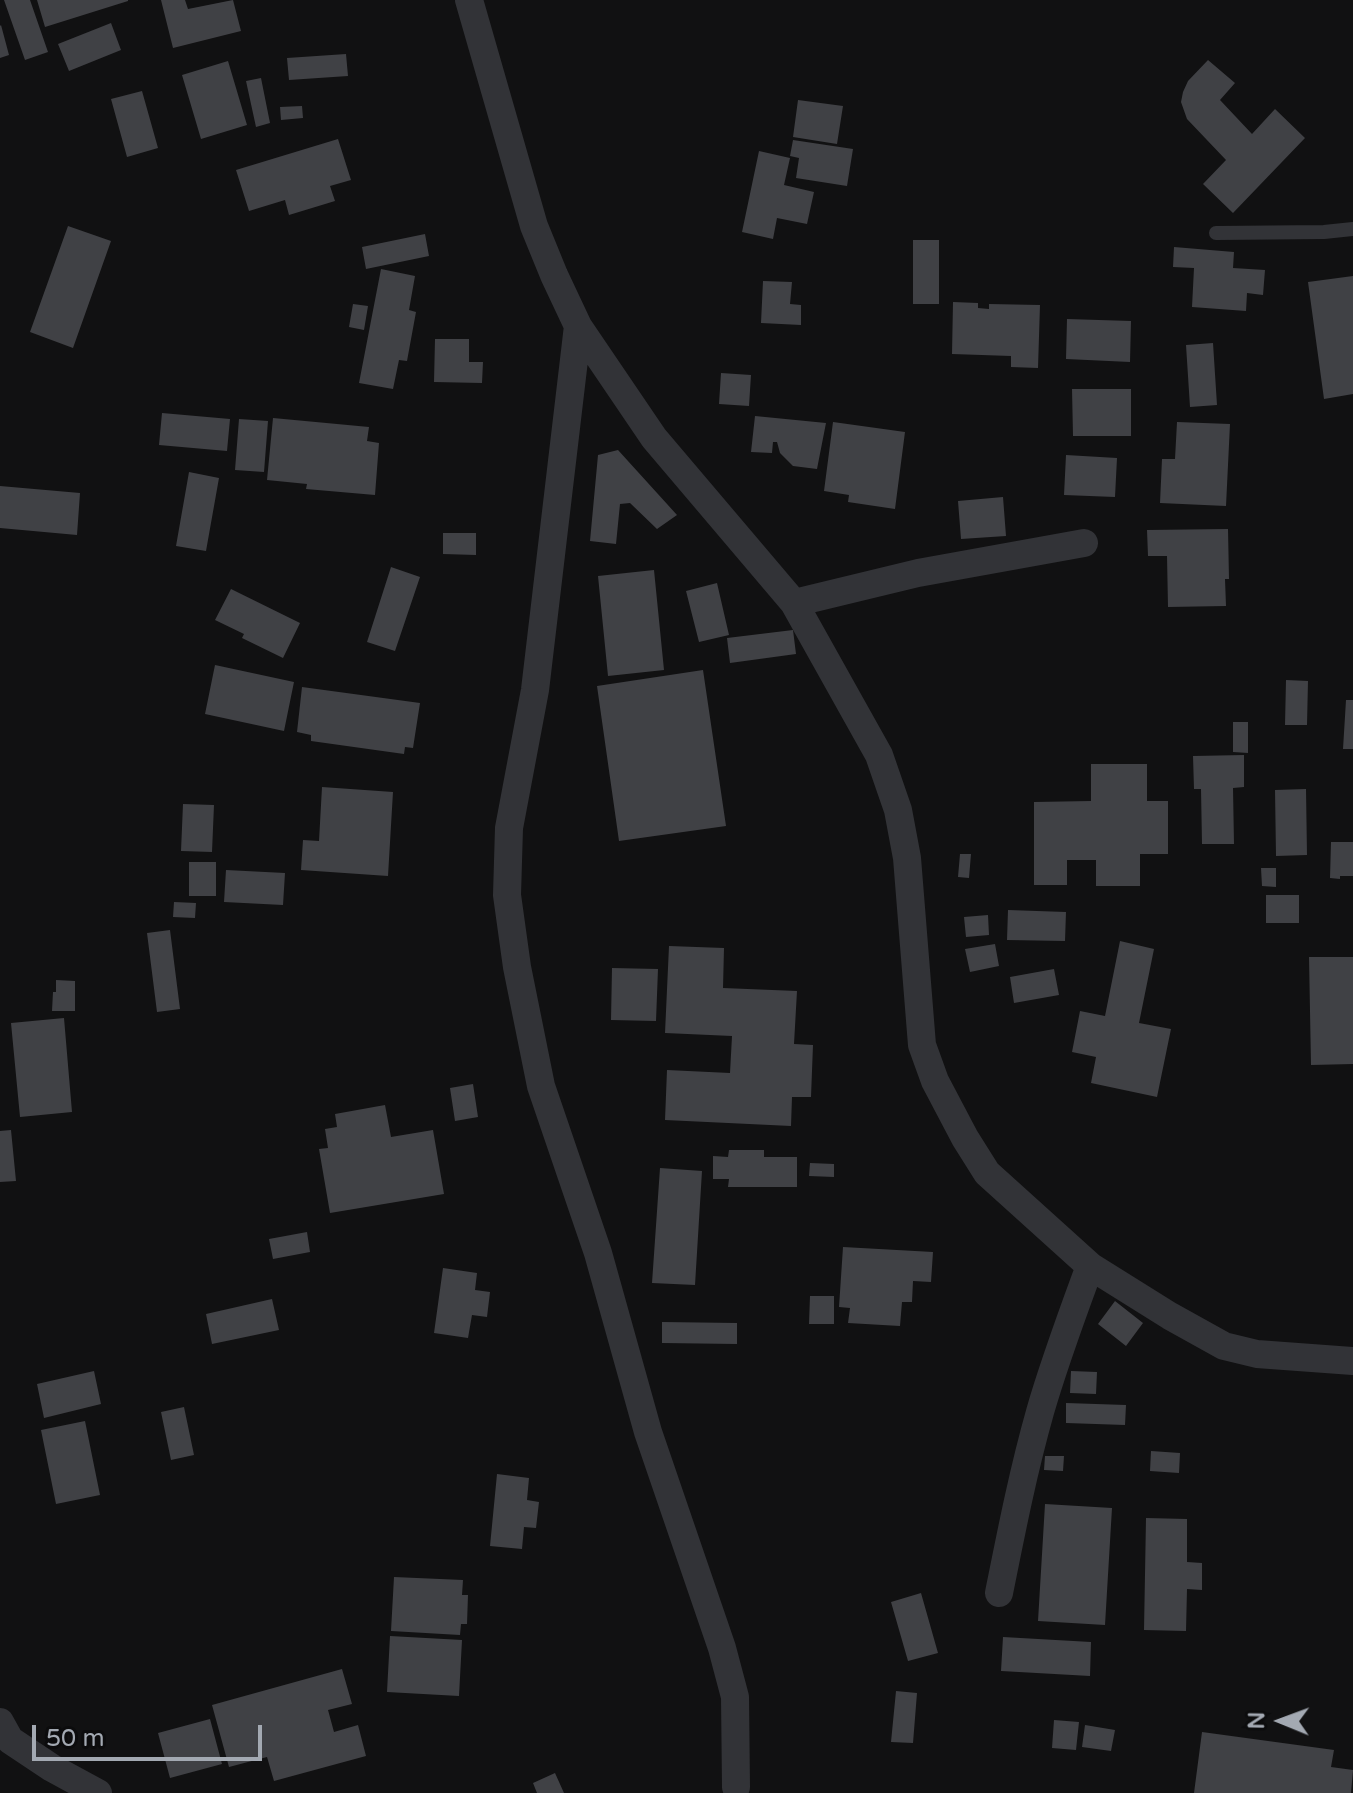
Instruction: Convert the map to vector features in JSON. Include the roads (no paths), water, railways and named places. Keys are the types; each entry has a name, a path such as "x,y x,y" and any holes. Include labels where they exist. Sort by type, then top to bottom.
{"street":[{"path":"469,0 534,226 578,326 654,438 794,603 879,755 898,810 907,858 922,1045 935,1081 987,1173 1090,1266 1224,1346 1257,1354 1353,1361"},
{"path":"578,326 535,690 509,828 507,895 517,967 541,1086 598,1253 648,1432 722,1648 735,1697 736,1787"},
{"path":"794,603 918,573 1084,543"},
{"path":"999,1593 1040,1413 1090,1266"},
{"path":"0,1722 10,1740 98,1793"}],"lane":[{"path":"1216,233 1353,229"}]}
